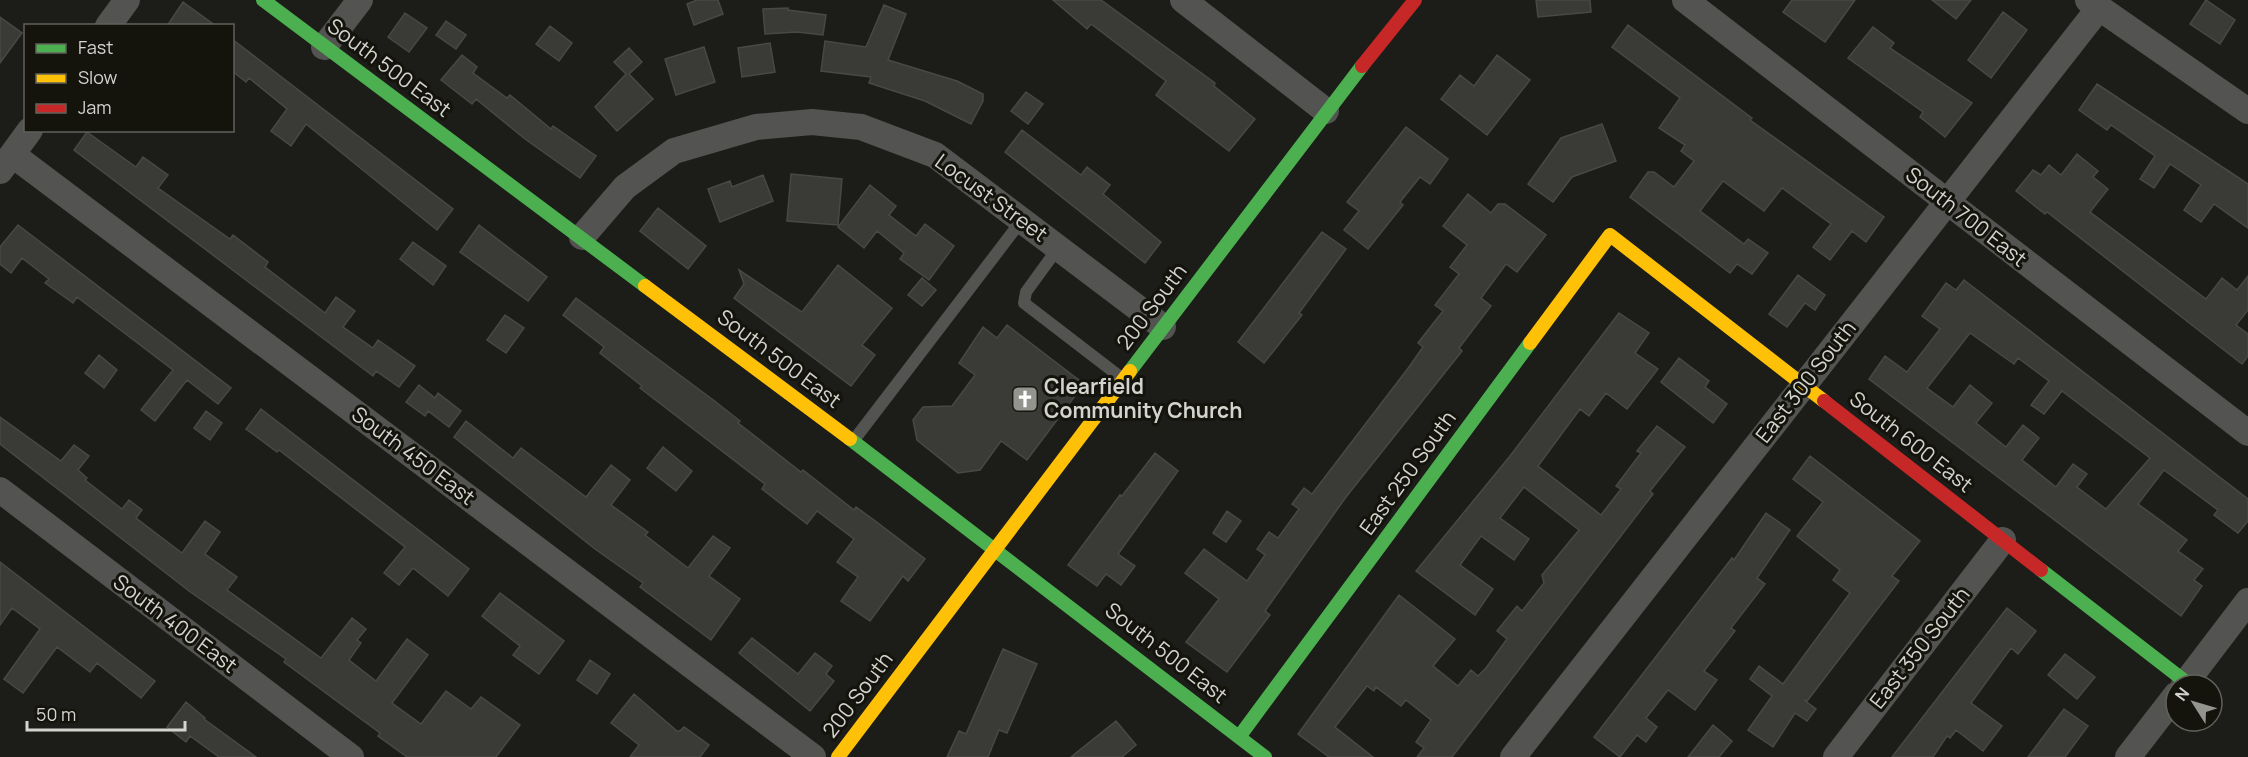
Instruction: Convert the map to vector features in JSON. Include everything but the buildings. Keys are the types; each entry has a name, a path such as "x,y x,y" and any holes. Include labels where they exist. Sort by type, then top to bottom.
{"street":[{"path":"109,24 127,0"},
{"name":"South 500 East","path":"263,0 996,548 1265,757"},
{"path":"324,47 360,0"},
{"path":"1183,0 1326,111"},
{"name":"200 South","path":"838,757 1326,111 1415,0"},
{"name":"South 700 East","path":"1684,0 2248,434"},
{"path":"2093,4 2248,111"},
{"name":"East 300 South","path":"1513,757 1947,202 2093,4"},
{"name":"Locust Street","path":"582,237 625,187 674,151 756,127 812,122 861,127 935,155 1163,327"},
{"path":"6,163 29,132"},
{"name":"South 450 East","path":"6,163 813,757"},
{"name":"South 600 East","path":"1610,235 2003,540 2165,673"},
{"name":"East 250 South","path":"1239,737 1610,235"},
{"name":"South 400 East","path":"0,490 351,757"},
{"name":"East 350 South","path":"1836,757 2003,540"},
{"path":"2193,673 2248,602"},
{"path":"2128,757 2164,710"}],"lane":[{"path":"853,441 1022,220"},
{"path":"1058,248 1026,292 1024,303 1124,379"}],"traffic: fast":[{"path":"263,0 645,286"},
{"path":"1130,371 1362,66"},
{"path":"1239,737 1530,343"},
{"path":"850,439 1265,757"},
{"path":"2041,570 2174,673"}],"traffic: slow":[{"path":"1530,343 1610,235 1824,401"},
{"path":"645,286 850,439"},
{"path":"838,757 1130,371"}],"traffic: jam":[{"path":"1362,66 1415,0"},
{"path":"1824,401 2041,570"}],"place":[{"name":"Clearfield Community Church","path":"1025,399"}]}
